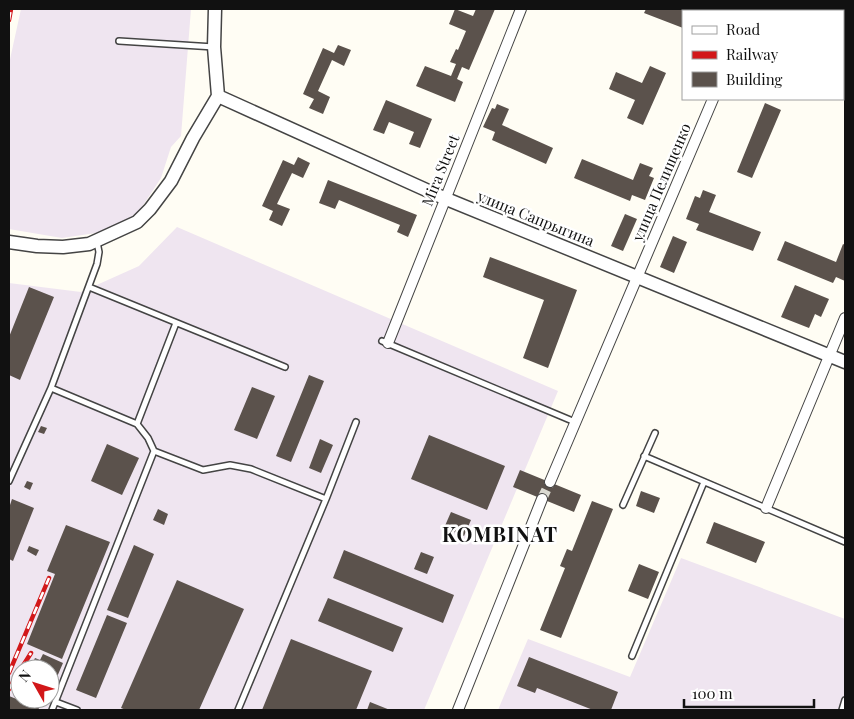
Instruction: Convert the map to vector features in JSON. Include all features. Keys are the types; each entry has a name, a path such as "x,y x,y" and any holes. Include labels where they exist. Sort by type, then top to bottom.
{"street":[{"path":"9,242 63,247 88,244 137,222 150,209 171,181 193,138 218,96 214,47 215,9"},
{"name":"Mira Street","path":"385,342 521,9"},
{"name":"улица Сапрыгина","path":"218,96 444,198 845,362"},
{"name":"улица Пелищенко","path":"550,482 713,100"},
{"path":"766,508 845,318"},
{"path":"458,710 542,499"}],"lane":[{"path":"119,41 214,47"},
{"path":"9,481 51,388 89,287 99,252 96,241"},
{"path":"89,287 285,367"},
{"path":"137,424 176,322"},
{"path":"385,342 575,422"},
{"path":"51,388 137,424 148,438 154,450 203,470 230,465 251,469 326,499"},
{"path":"238,710 356,422"},
{"path":"623,505 655,432"},
{"path":"60,692 154,450"},
{"path":"644,456 845,542"},
{"path":"632,656 704,482"},
{"path":"842,710 845,700"},
{"path":"60,704 77,710"}],"shaded area":[{"path":"21,9 191,9 181,136 171,147 161,178 136,216 96,233 62,238 9,229 9,64"},
{"path":"177,227 558,391 424,710 9,710 9,283 81,292 139,266"},
{"path":"681,558 845,619 845,710 498,710 528,639 630,677"}],"building":[{"path":"455,9 473,16 476,9 495,9 469,70 462,67 457,79 463,82 455,102 416,86 425,66 451,76 456,64 450,62 456,49 458,50 466,31 449,24"},
{"path":"646,9 693,10 682,10 682,28 644,13"},
{"path":"338,45 351,50 344,66 332,60 318,91 330,97 323,114 309,108 314,99 303,94 323,48 334,53"},
{"path":"650,66 666,73 643,125 627,118 635,100 609,89 616,72 642,83"},
{"path":"386,100 432,119 420,148 409,144 414,132 389,122 384,134 373,130"},
{"path":"765,103 781,110 752,178 737,172"},
{"path":"497,104 509,109 502,125 553,148 546,164 492,140 495,132 483,127 492,108 495,109"},
{"path":"298,157 310,163 303,178 292,173 277,204 290,209 282,226 269,220 273,211 262,206 283,160 294,165"},
{"path":"582,159 633,180 640,163 653,168 649,176 654,178 645,200 632,195 630,201 574,178"},
{"path":"328,180 417,215 408,237 397,232 400,225 339,200 335,209 319,203"},
{"path":"703,190 716,195 709,212 761,232 753,251 696,230 699,224 686,219 695,196 700,198"},
{"path":"625,214 637,219 623,251 611,246"},
{"path":"673,236 687,242 674,273 660,267"},
{"path":"785,241 836,262 843,244 845,245 845,281 836,277 833,283 777,260"},
{"path":"490,257 577,290 548,368 523,358 544,300 483,277"},
{"path":"795,285 829,299 821,317 815,314 809,328 781,317"},
{"path":"29,287 54,297 20,380 9,375 9,337"},
{"path":"309,375 324,381 291,462 276,456"},
{"path":"252,387 275,396 257,439 234,430"},
{"path":"41,426 47,428 44,434 38,432"},
{"path":"429,435 505,466 487,510 411,479"},
{"path":"320,439 333,445 321,473 309,468"},
{"path":"107,444 139,458 122,495 91,481"},
{"path":"520,470 581,495 574,512 513,487"},
{"path":"27,481 33,483 30,490 24,487"},
{"path":"641,491 660,498 654,513 636,506"},
{"path":"12,499 34,508 13,561 9,559 9,508"},
{"path":"592,501 613,509 561,638 540,630 565,568 560,566 567,549 572,551"},
{"path":"158,509 168,514 164,525 153,520"},
{"path":"451,512 471,520 464,536 444,528"},
{"path":"714,522 765,542 756,563 706,543"},
{"path":"66,525 110,542 62,659 27,644 55,574 47,571"},
{"path":"134,545 154,554 128,618 107,610"},
{"path":"29,546 39,550 36,556 27,551"},
{"path":"344,550 454,595 443,623 333,578"},
{"path":"421,552 434,557 427,574 414,569"},
{"path":"639,564 659,572 648,599 628,591"},
{"path":"177,580 244,609 199,710 126,710 121,708"},
{"path":"328,598 403,628 393,652 318,621"},
{"path":"107,615 127,623 96,698 76,690"},
{"path":"291,639 372,671 356,710 262,710"},
{"path":"43,654 54,659 40,659"},
{"path":"529,657 618,692 611,710 593,710 537,688 535,693 517,686"},
{"path":"9,696 10,709 38,709 38,710 9,710"},
{"path":"370,702 390,710 367,710"}],"tunnel":[{"path":"542,499 550,482"}],"railway":[{"path":"9,20 11,9"},
{"path":"9,673 49,578"},
{"path":"27,659 31,653"}],"district":[{"name":"KOMBINAT","path":"500,533"}]}
